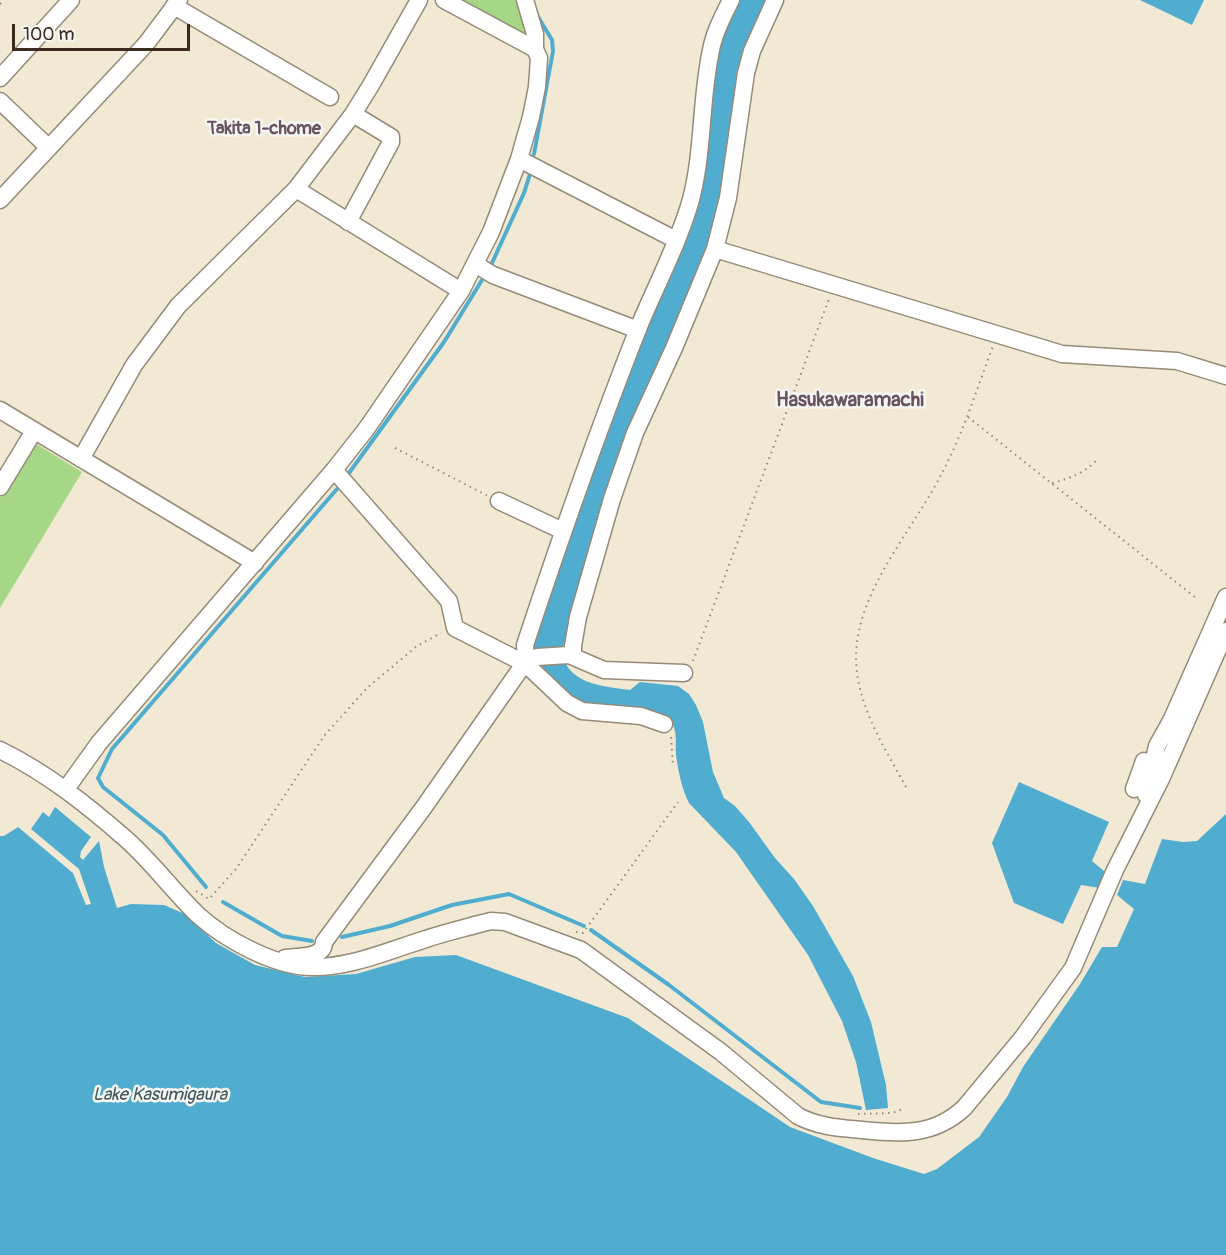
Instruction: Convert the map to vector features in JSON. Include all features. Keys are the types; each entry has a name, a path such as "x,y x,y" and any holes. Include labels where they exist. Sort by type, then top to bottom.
{"street":[{"path":"0,78 71,0"},
{"path":"81,459 134,365 178,306 296,189 353,114 418,0"},
{"path":"444,0 535,49"},
{"path":"66,789 99,743 334,470 367,428 461,291 491,232 519,159 531,117 537,87 539,58 535,49 536,34 525,0"},
{"path":"664,724 641,716 582,711 567,703 540,679 525,645 563,531 638,330 689,205 697,170 711,50 717,28 730,0"},
{"path":"568,656 612,499 635,433 674,348 715,249 728,198 746,73 752,51 775,0"},
{"path":"0,200 139,52 176,3 330,97"},
{"path":"0,101 49,148"},
{"path":"348,222 391,142 390,137 353,114"},
{"path":"519,159 676,240"},
{"path":"296,189 461,291"},
{"path":"715,249 1062,354 1177,361 1226,376"},
{"path":"475,264 493,275 638,330"},
{"path":"0,410 255,563"},
{"path":"0,487 34,431"},
{"path":"334,470 449,601 455,628 516,659 568,656 604,670 684,673"},
{"path":"499,501 563,531"},
{"path":"1149,802 1146,793 1157,746 1171,721 1226,597"},
{"path":"0,750 66,789 144,856 200,916 220,932 272,959 287,965 324,966 391,951 478,924 491,921 505,922 581,950 721,1052 798,1116 810,1122 834,1128 913,1133 930,1129 955,1116 1023,1037 1073,968 1115,870 1149,802 1226,632"},
{"path":"272,959 300,957 324,948 324,942 532,659"},
{"path":"1134,789 1149,748 1157,746"}],"path":[{"path":"0,4 4,0"},
{"path":"684,673 690,667 699,648 834,286"},
{"path":"906,787 873,726 866,707 856,657 859,632 865,609 875,587 944,471 997,335"},
{"path":"967,416 1196,598"},
{"path":"395,448 499,501"},
{"path":"1052,483 1071,479 1085,471 1098,459"},
{"path":"191,888 209,899 236,869 324,735 367,688 417,646 432,636 455,628"},
{"path":"664,724 670,734 673,765"},
{"path":"568,931 583,933 678,802"}],"green space":[{"path":"458,0 521,0 531,29 527,37"},
{"path":"33,442 82,472 0,608 0,498"}],"water":[{"path":"736,0 766,0 737,70 724,183 714,226 700,271 561,650 570,670 578,677 597,685 630,690 640,682 678,686 689,694 703,722 713,772 724,798 735,806 749,822 775,858 794,879 813,906 853,976 871,1022 886,1085 888,1108 866,1110 856,1062 842,1021 808,955 736,852 689,803 679,773 675,734 671,721 588,705 568,695 535,662 530,648 577,506 684,232 714,60"},
{"path":"1140,0 1204,0 1192,25"},
{"path":"1019,782 1109,822 1092,861 1104,871 1117,875 1100,888 1081,885 1063,924 1014,903 992,843"},
{"name":"Lake Kasumigaura","path":"55,807 91,837 81,851 80,857 83,860 99,841 104,867 117,908 131,904 164,905 185,914 216,943 255,965 305,977 356,974 415,957 456,955 628,1018 790,1127 924,1174 937,1169 979,1137 1102,947 1117,947 1134,909 1117,895 1123,880 1145,884 1162,839 1197,841 1226,814 1226,1255 0,1255 0,836 18,827 73,873 86,905 91,904 79,869 31,829 43,812 49,817"}],"waterway":[{"path":"534,154 553,51 552,40 537,15"},
{"path":"492,263 524,193 530,174"},
{"path":"349,473 444,342 482,280"},
{"path":"206,887 163,835 103,787 98,778 112,749 337,489"},
{"path":"342,937 390,926 452,905 509,894 584,926"},
{"path":"223,902 282,936 312,941"},
{"path":"591,930 669,985 821,1102 860,1108"}],"district":[{"name":"Takita 1-chome","path":"264,129"},
{"name":"Hasukawaramachi","path":"850,401"}]}
